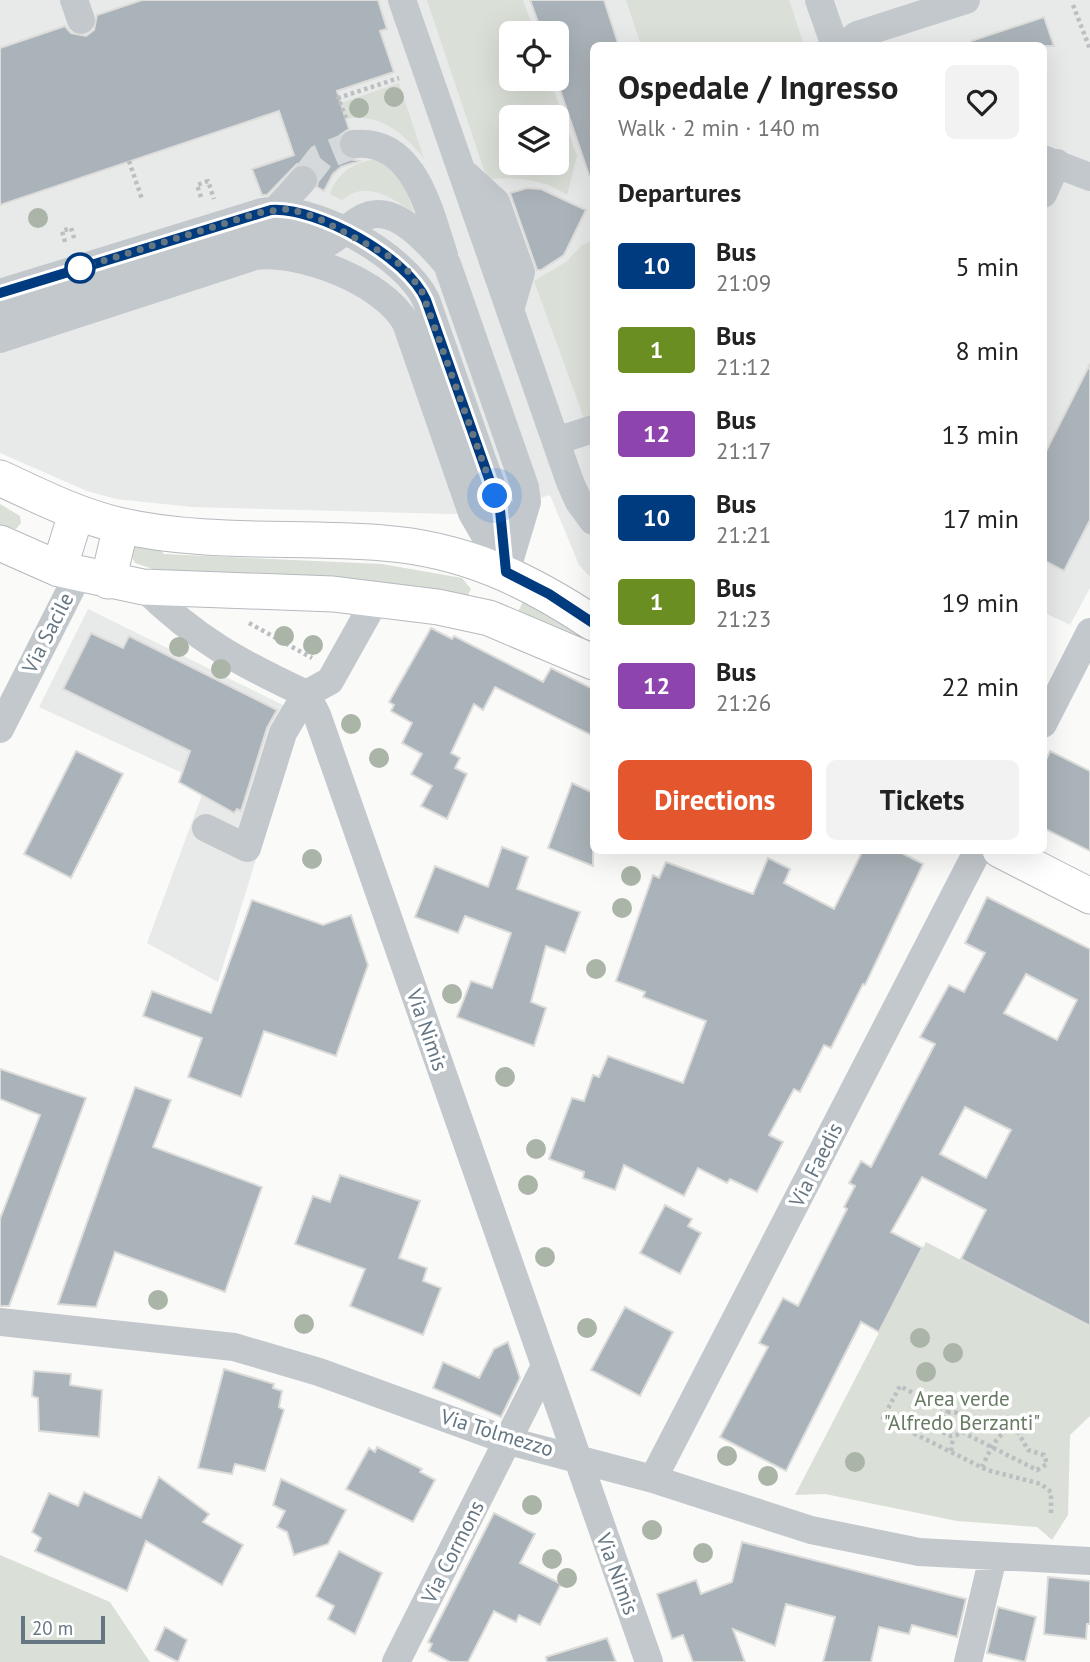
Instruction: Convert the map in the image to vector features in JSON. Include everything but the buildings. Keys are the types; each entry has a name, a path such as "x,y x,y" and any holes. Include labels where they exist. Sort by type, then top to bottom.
{"main road":[{"path":"0,478 76,514 121,526 211,536 385,543 448,554 506,572 549,594 590,621"},
{"path":"76,514 82,575"},
{"path":"82,575 121,526"},
{"path":"0,543 82,575 143,587 377,597 489,618 590,661"},
{"path":"489,618 506,572"},
{"path":"1008,854 1090,896"}],"street":[{"path":"402,0 556,441 579,502 590,517"},
{"path":"819,0 834,42"},
{"path":"848,42 857,35 966,0"},
{"path":"354,144 379,144 398,156 407,166 425,200 525,487 527,502 506,572"},
{"path":"1050,161 1090,177"},
{"path":"0,317 245,234 270,219 303,180"},
{"path":"0,293 262,212 289,209 316,217 387,255 415,279 426,300 500,510 506,572"},
{"path":"245,234 277,233 323,245 370,215 383,215 412,228 447,264"},
{"path":"0,339 255,256 285,255 349,278 392,303 406,323 472,513 506,572"},
{"path":"556,441 590,430"},
{"name":"Via Sacile","path":"0,729 82,575"},
{"path":"143,587 176,620 223,654 306,694"},
{"path":"206,828 247,848 283,733 306,694 330,681 377,597"},
{"path":"1047,716 1090,632"},
{"name":"Via Nimis","path":"306,694 317,715 649,1662"},
{"name":"Via Faedis","path":"653,1479 976,854"},
{"name":"Via Tolmezzo","path":"2,1327 234,1347 319,1372 509,1441 575,1456 811,1530 919,1552 1090,1561"},
{"path":"509,1441 544,1368"},
{"name":"Via Cormons","path":"396,1662 509,1441"},
{"path":"968,1662 993,1557"}],"path":[{"path":"1073,5 1090,49"},
{"path":"129,161 142,199"},
{"path":"201,197 197,185 208,181 214,200"},
{"path":"65,242 62,231 71,228 76,245"},
{"path":"246,622 314,659"},
{"path":"953,1437 962,1432 965,1425 963,1417 900,1386 883,1418 982,1467 1041,1484 1051,1492 1051,1514"},
{"path":"949,1412 942,1417 940,1424 943,1432 953,1437"},
{"path":"962,1432 993,1446 1037,1470 1047,1464 1044,1455 1024,1446 1016,1430 1003,1432 993,1446 982,1467"},
{"path":"951,1451 953,1437"}],"shaded area":[{"path":"0,0 1090,0 1090,588 1070,625 1047,614 1047,42 590,42 590,577 579,565 550,495 500,510 451,514 192,507 116,499 87,491 0,453"},
{"path":"88,609 301,714 218,982 147,943 206,784 39,707"}],"green space":[{"path":"427,0 523,0 531,21 499,21 499,91 554,91 559,105 499,105 499,175 569,175 569,133 577,156 567,195 538,182 508,178 487,179"},
{"path":"626,0 789,0 803,42 640,42"},
{"path":"399,83 424,159 409,141 391,127 370,119 346,119 341,103"},
{"path":"376,159 384,162 396,173 414,212 388,197 369,191 351,194 342,200 330,194 337,180 347,170"},
{"path":"590,241 590,419 585,421 534,281 566,262 582,245"},
{"path":"0,504 20,516 21,523 16,529 0,525"},
{"path":"152,541 164,554 382,564 462,578 471,589 468,595 461,596 379,582 159,571 135,563 130,553 132,545"},
{"path":"524,600 590,635 590,652 515,617"},
{"name":"Area verde \"Alfredo Berzanti\"","path":"926,1242 1090,1327 1090,1416 1070,1435 1068,1515 1052,1540 1037,1527 957,1521 825,1494 795,1495"},
{"path":"0,1555 110,1602 150,1662 0,1662"}],"tunnel":[{"path":"303,180 320,158 354,144"}],"bus line":[{"name":"10","path":"0,293 271,210 289,209 308,214 375,248 407,270 426,300 500,510 506,572 529,582 590,621"}],"route":[{"path":"80,268 78,269 271,210 289,209 308,214 375,248 407,270 426,300 495,496"}]}
